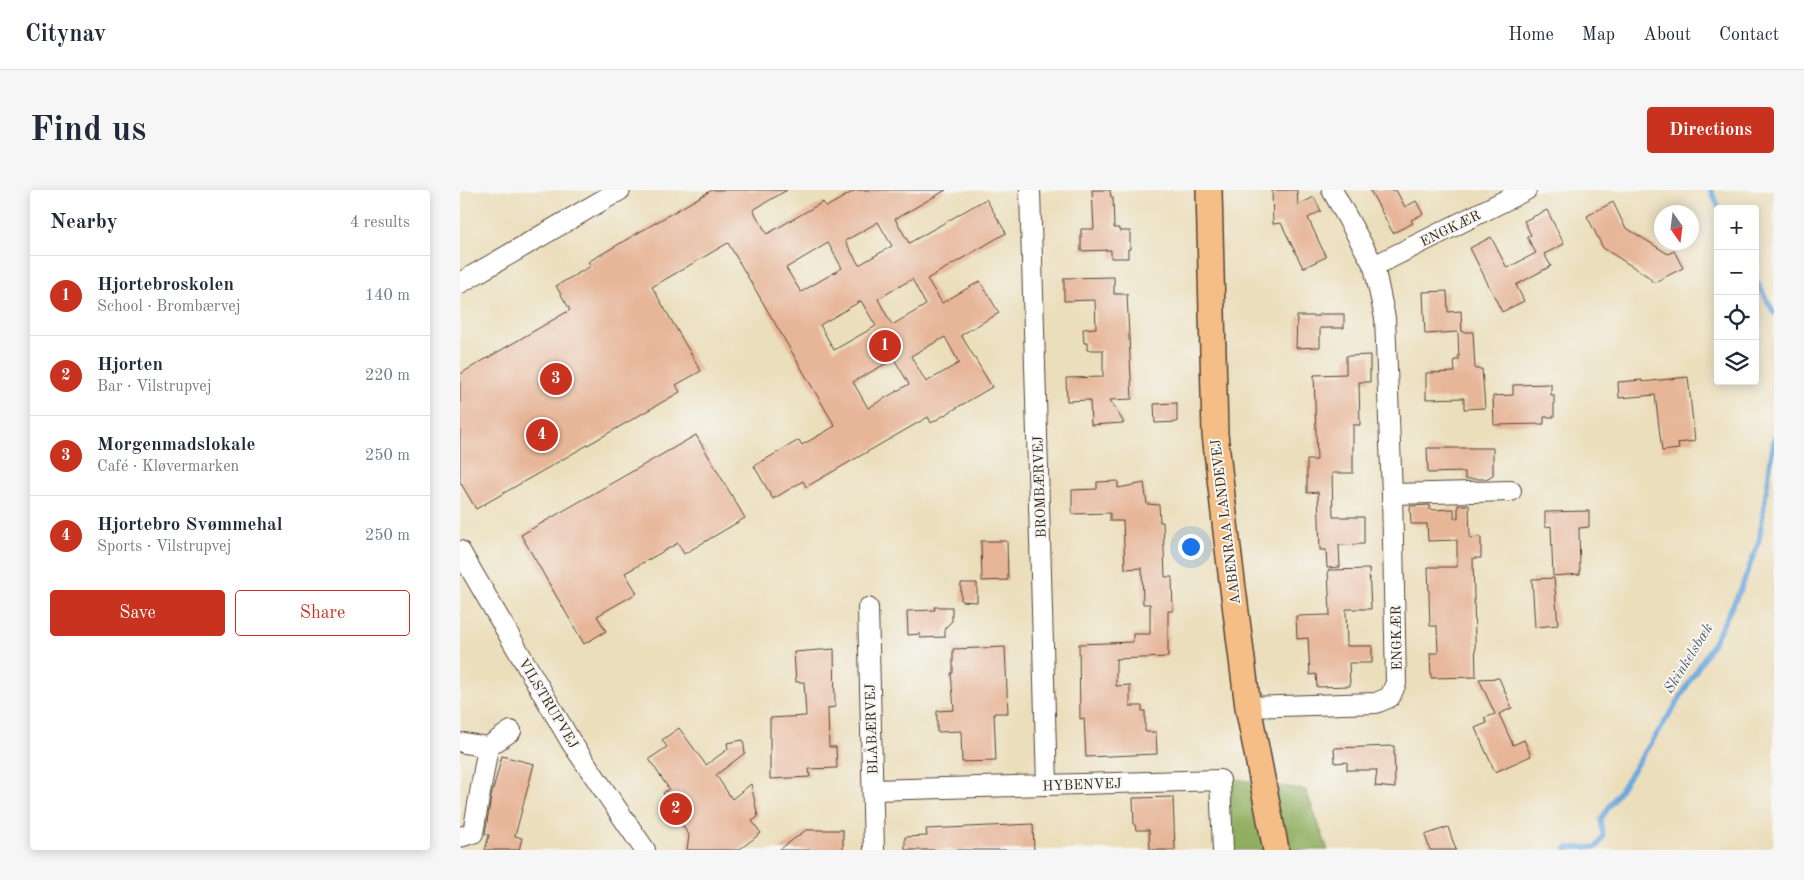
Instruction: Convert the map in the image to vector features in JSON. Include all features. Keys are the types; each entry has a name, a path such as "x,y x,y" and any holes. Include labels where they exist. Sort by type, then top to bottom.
{"main road":[{"name":"AABENRAA LANDEVEJ","path":"1209,190 1215,434 1248,707 1276,850"}],"street":[{"path":"460,283 620,190"},
{"name":"BROMBÆRVEJ","path":"1030,190 1047,785"},
{"name":"ENGKÆR","path":"1248,707 1376,703 1390,697 1396,683 1392,494 1385,318 1374,266 1332,190"},
{"name":"ENGKÆR","path":"1374,266 1526,190"},
{"path":"1392,494 1511,491"},
{"name":"VILSTRUPVEJ","path":"460,551 571,742 645,850"},
{"name":"BLÅBÆRVEJ","path":"868,608 874,850"},
{"path":"464,743 488,747 511,731"},
{"path":"460,838 473,833 488,747"},
{"name":"HYBENVEJ","path":"873,790 1220,780 1223,850"}],"green space":[{"path":"1229,778 1306,790 1328,850 1232,850"}],"building":[{"path":"712,190 787,190 753,210 767,234 823,202 826,207 856,190 946,190 895,219 909,243 986,199 1006,233 927,279 942,303 980,281 999,313 961,335 992,387 931,423 928,417 806,487 803,481 773,499 754,466 799,440 802,445 835,426 728,243 652,287 701,371 676,385 680,392 476,509 460,482 460,374 570,310 556,286 591,266 588,262","holes":["878,222 892,246 859,265 845,241","828,243 842,268 801,292 786,268","912,279 926,305 892,325 878,299","861,301 876,326 834,350 820,325","945,337 959,363 926,382 911,356","894,359 909,384 868,408 853,382"]},
{"path":"1092,190 1110,190 1111,197 1113,197 1114,228 1119,228 1119,231 1130,231 1128,258 1111,258 1111,250 1081,251 1081,229 1094,229"},
{"path":"1272,190 1297,190 1298,205 1314,197 1321,211 1308,218 1326,257 1303,268 1281,223 1273,224"},
{"path":"1370,190 1396,190 1405,207 1416,201 1423,214 1411,220 1413,223 1393,233"},
{"path":"1613,202 1625,227 1654,245 1654,250 1662,250 1668,254 1674,251 1683,268 1653,283 1649,277 1603,248 1587,216"},
{"path":"1547,210 1564,244 1544,254 1551,266 1516,285 1524,301 1502,312 1470,248 1491,237 1507,268 1536,253 1527,237 1531,235 1524,221"},
{"path":"1114,277 1114,294 1127,294 1132,399 1110,400 1124,423 1091,425 1090,400 1067,401 1066,378 1103,377 1103,350 1087,350 1087,343 1084,343 1083,329 1096,328 1095,300 1064,301 1064,278"},
{"path":"1447,291 1448,312 1461,311 1462,332 1473,332 1475,369 1482,369 1485,408 1464,409 1464,398 1426,399 1426,373 1455,372 1454,360 1459,360 1458,332 1425,334 1423,292"},
{"path":"1319,314 1344,314 1344,328 1320,328 1320,347 1296,348 1297,316 1319,316"},
{"path":"1370,355 1370,382 1359,382 1360,425 1353,425 1353,473 1332,473 1333,517 1364,517 1364,544 1339,545 1340,567 1327,568 1326,550 1320,550 1318,492 1307,493 1307,460 1317,460 1314,375 1346,374 1346,356"},
{"path":"1688,377 1695,441 1678,443 1679,449 1662,451 1655,395 1619,398 1618,382 1642,380 1642,382"},
{"path":"1551,384 1551,395 1554,395 1554,417 1544,417 1544,424 1494,425 1493,396 1513,395 1513,385"},
{"path":"1177,403 1177,422 1155,423 1154,404"},
{"path":"696,435 745,518 684,554 678,543 625,573 637,593 597,616 606,631 584,644 521,535"},
{"path":"1427,448 1493,448 1493,475 1486,479 1465,479 1465,472 1428,473"},
{"path":"1118,481 1118,488 1144,483 1147,504 1159,505 1160,522 1163,522 1165,577 1172,577 1173,611 1168,611 1168,657 1116,659 1116,686 1130,685 1130,706 1142,706 1142,711 1145,711 1145,731 1156,732 1157,754 1086,757 1084,718 1080,719 1079,644 1133,642 1133,634 1150,634 1150,604 1143,604 1142,568 1125,569 1123,521 1110,521 1110,513 1072,514 1072,490 1097,489 1097,482"},
{"path":"1430,505 1430,510 1454,509 1454,518 1458,518 1458,505 1469,505 1470,538 1481,537 1481,558 1473,558 1476,677 1431,678 1430,653 1438,653 1437,626 1430,626 1428,567 1457,567 1457,540 1428,541 1427,524 1411,524 1410,506"},
{"path":"1589,511 1589,527 1579,528 1580,574 1553,576 1551,526 1545,527 1545,512"},
{"path":"981,541 1007,541 1008,580 982,581"},
{"path":"1369,569 1371,609 1346,609 1347,646 1372,646 1372,663 1349,663 1350,686 1317,687 1316,674 1310,675 1308,638 1297,639 1296,616 1330,615 1328,570"},
{"path":"1554,578 1558,625 1535,627 1532,579"},
{"path":"961,583 977,583 977,602 961,601"},
{"path":"934,607 952,607 952,621 945,628 945,637 920,638 920,634 908,635 907,611 935,610"},
{"path":"1005,647 1008,713 994,713 996,761 962,762 961,731 937,732 937,711 954,710 951,673 953,673 953,649"},
{"path":"834,649 835,707 828,708 829,747 836,747 837,768 809,769 810,777 770,779 770,718 806,716 804,682 796,682 794,652"},
{"path":"1499,678 1512,708 1499,714 1513,745 1524,740 1531,756 1495,772 1475,728 1487,723 1484,718 1495,714 1479,679"},
{"path":"679,728 706,765 728,749 727,743 743,740 745,753 716,775 732,799 751,784 758,817 752,821 761,833 739,850 687,850 689,835 677,817 672,820 662,807 669,802 663,793 669,789 649,759 667,747 662,740"},
{"path":"1394,746 1395,788 1375,786 1377,770 1347,770 1347,762 1335,763 1334,748"},
{"path":"502,756 534,764 515,836 522,838 519,850 485,850 489,835 485,834 491,797"},
{"path":"1173,797 1175,850 1150,850 1149,830 1136,830 1134,825 1133,798"},
{"path":"1033,824 1034,850 905,850 905,837 927,836 926,829"},
{"path":"1448,827 1456,850 1430,850 1425,835"},
{"path":"806,830 843,830 843,850 779,850"}],"waterway":[{"name":"Skinkelsbæk","path":"1711,190 1717,205"},
{"name":"Skinkelsbæk","path":"1759,285 1774,313"},
{"name":"Skinkelsbæk","path":"1567,850 1567,848 1597,847 1603,837 1601,819 1675,706 1716,638 1741,589 1759,541 1774,438"}],"place":[{"name":"Hjortebroskolen","path":"885,346"},
{"name":"Morgenmadslokale","path":"556,379"},
{"name":"Hjortebro Svømmehal","path":"542,435"},
{"name":"Hjorten","path":"676,809"}]}
